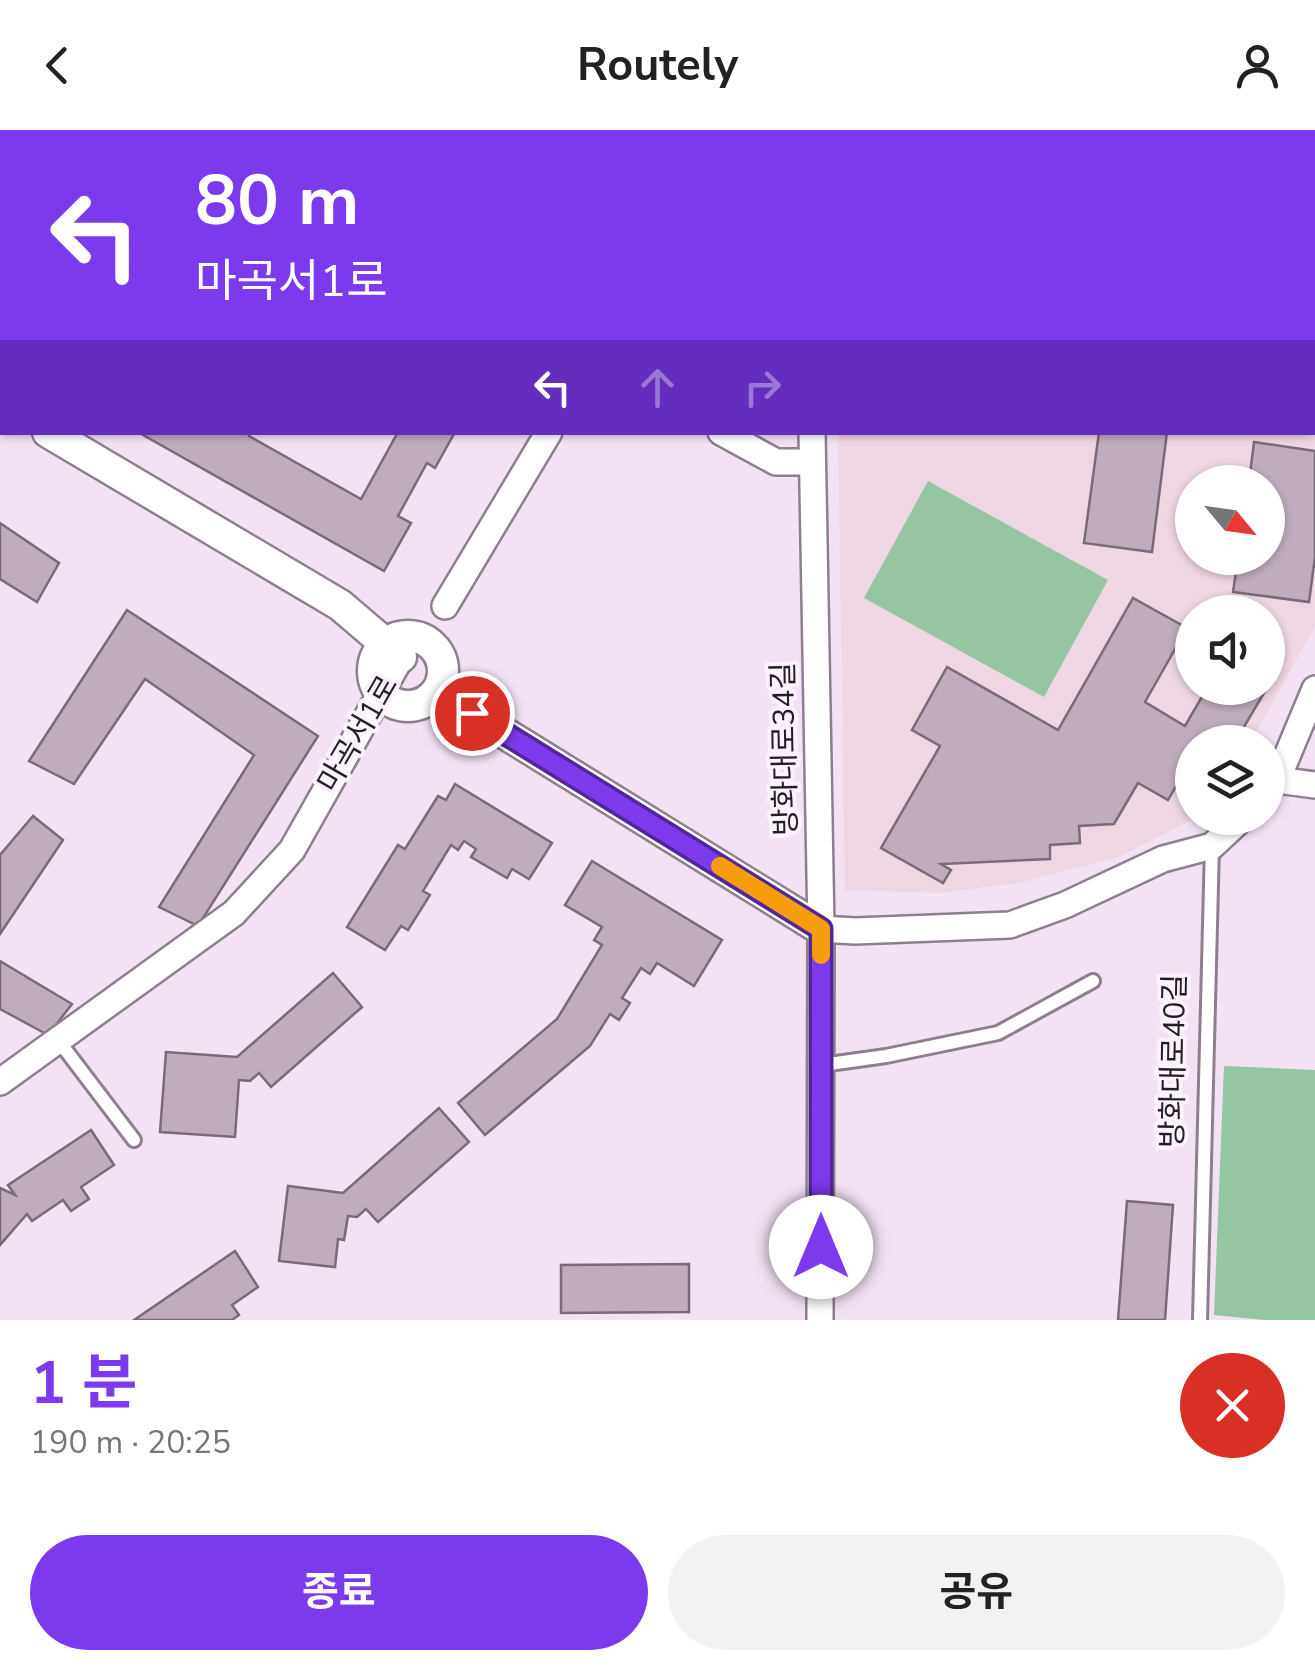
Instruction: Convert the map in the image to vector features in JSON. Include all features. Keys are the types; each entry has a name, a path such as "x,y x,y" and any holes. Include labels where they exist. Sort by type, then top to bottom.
{"street":[{"name":"마곡서1로","path":"0,1082 234,914 292,850 412,648 53,435"},
{"path":"445,606 547,435"},
{"path":"726,435 776,462 812,462"},
{"name":"방화대로34길","path":"812,435 821,929 820,1320"},
{"path":"1285,757 1315,689"},
{"path":"472,713 821,929 1010,925 1163,860 1212,846 1224,835"},
{"path":"1285,786 1315,785"}],"lane":[{"name":"방화대로40길","path":"1200,1320 1212,846"},
{"path":"822,1065 998,1033 1093,980"},
{"path":"58,1040 134,1140"}],"shaded area":[{"path":"838,435 1315,435 1315,626 1285,680 1285,595 1175,595 1175,705 1271,705 1260,725 1175,725 1175,828 1119,857 1019,883 938,893 845,890"}],"green space":[{"path":"928,481 1108,580 1044,697 864,598"},
{"path":"1224,1066 1315,1070 1315,1320 1214,1315"}],"building":[{"path":"143,435 250,435 361,499 396,435 453,435 435,468 427,463 398,516 411,523 384,571"},
{"path":"1099,435 1167,435 1152,552 1084,543"},
{"path":"1254,442 1315,451 1315,557 1309,602 1285,599 1285,595 1233,592 1236,575 1285,575 1285,465 1251,465"},
{"path":"0,523 59,563 37,602 0,579"},
{"path":"1133,598 1175,621 1175,649 1145,702 1183,725 1175,725 1175,788 1168,800 1138,783 1114,824 1079,826 1080,843 1050,845 1050,859 941,864 951,870 943,883 881,848 940,746 912,730 947,667 1058,730"},
{"path":"127,610 318,736 198,926 159,907 254,755 145,679 74,784 29,761"},
{"path":"1197,705 1257,705 1245,725 1186,725"},
{"path":"455,784 552,843 529,879 512,869 507,878 471,857 476,849 464,841 458,850 451,845 423,891 430,895 408,930 401,926 385,950 347,927 398,845 405,849 438,796 446,800"},
{"path":"33,816 63,840 0,934 0,855"},
{"path":"592,861 722,940 694,986 657,963 650,974 641,968 622,998 630,1003 619,1020 610,1014 590,1046 485,1135 458,1103 557,1019 602,945 594,940 602,927 565,905"},
{"path":"0,961 72,1004 48,1035 0,1009"},
{"path":"333,973 362,1007 271,1087 259,1073 250,1081 239,1080 235,1137 160,1132 166,1052 237,1057"},
{"path":"439,1108 469,1142 378,1222 366,1209 357,1217 348,1216 344,1240 338,1239 335,1267 279,1261 288,1186 343,1193"},
{"path":"91,1130 114,1165 81,1187 89,1199 71,1211 63,1200 32,1221 27,1214 0,1245 0,1188 15,1195 8,1185"},
{"path":"1127,1201 1173,1205 1165,1320 1118,1320"},
{"path":"235,1251 258,1287 232,1305 239,1315 232,1320 134,1320"},
{"path":"689,1264 689,1312 561,1313 561,1265"}],"slow traffic":[{"path":"720,866 821,929 821,955"}],"route":[{"path":"472,713 821,929 821,1247"}]}
